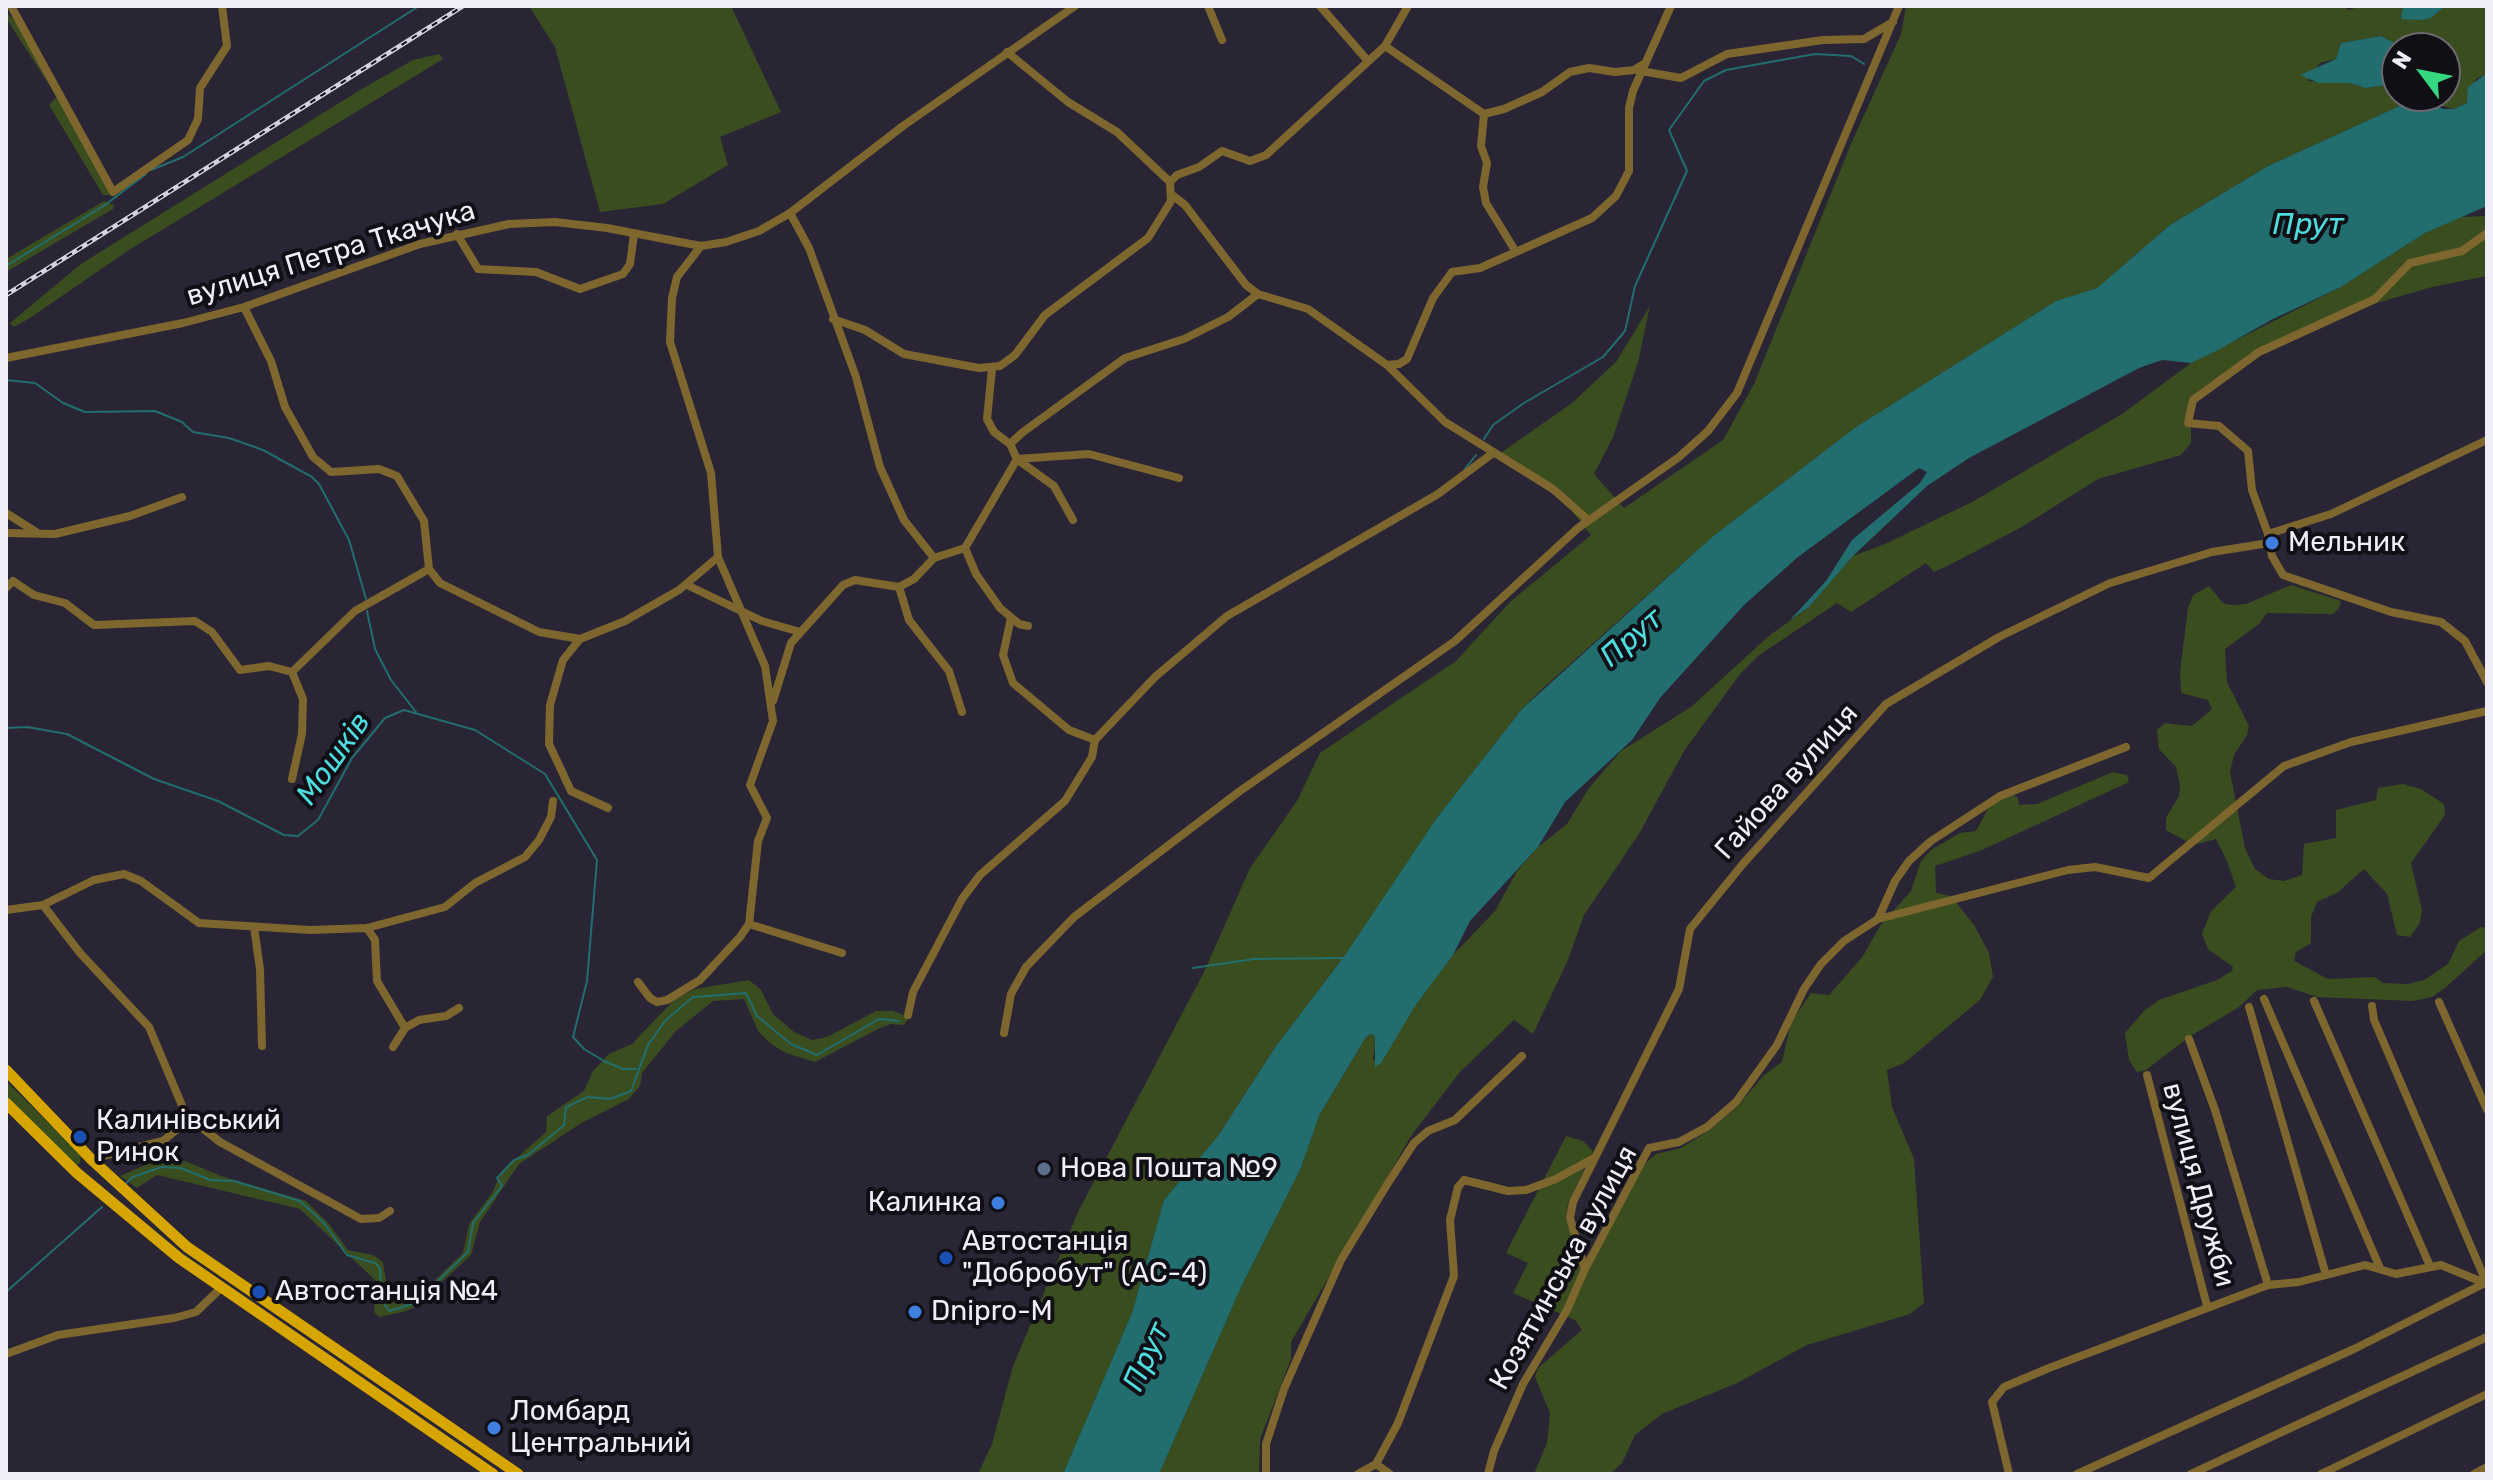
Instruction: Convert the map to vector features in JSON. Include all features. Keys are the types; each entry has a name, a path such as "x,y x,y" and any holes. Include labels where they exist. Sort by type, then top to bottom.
{"main road":[{"path":"6,1070 91,1159 187,1247 518,1474"},
{"path":"6,1103 77,1173 103,1191 179,1258 493,1474"},
{"path":"77,1173 91,1159"},
{"path":"179,1258 187,1247"}],"street":[{"path":"11,6 113,192 188,140 198,119 200,88 227,46 222,6"},
{"name":"вулиця Петра Ткачука","path":"6,358 183,323 244,307 457,234 509,224 555,222 701,246 726,242 759,231 790,213 1007,52 1075,6"},
{"path":"1208,6 1222,40"},
{"path":"1320,6 1368,61"},
{"path":"1170,182 1222,151 1250,161 1260,158 1385,46 1408,6"},
{"path":"1387,365 1393,367 1407,359 1433,298 1452,272 1480,268 1592,218 1616,196 1629,171 1629,108 1633,91 1671,6"},
{"path":"1004,1033 1008,1005 1018,981 1036,954 1067,923 1240,791 1455,641 1588,520 1694,444 1737,393 1899,6"},
{"path":"1385,46 1484,114 1504,109 1542,92 1570,72 1643,68 1681,78 1727,54 1823,40 1864,39 1894,22"},
{"path":"833,319 865,330 904,354 992,369 1015,355 1045,315 1139,247 1166,211 1172,195 1170,182 1117,132 1068,102 1007,52"},
{"path":"1629,70 1633,91"},
{"path":"1484,114 1481,146 1487,163 1483,187 1486,203 1516,252"},
{"path":"1172,195 1185,205 1246,285 1258,294 1308,309 1387,365 1445,422 1553,489 1588,520"},
{"path":"790,213 809,248 856,377 880,467 904,520 934,558"},
{"path":"2487,233 2462,251 2410,263 2375,299 2259,352 2193,400 2188,423 2219,426 2248,451 2252,490 2278,570 2290,579 2391,612 2441,622 2465,641 2487,682"},
{"path":"457,234 478,269 536,272 580,289 623,274 630,264 634,234"},
{"path":"701,246 677,277 670,342 711,473 718,557 765,666 772,709"},
{"path":"1010,444 1044,413 1125,358 1184,339 1228,317 1258,294"},
{"path":"244,307 271,361 285,407 313,457 331,472 379,469 397,476 424,521 429,569 440,583 539,632 580,639"},
{"path":"992,369 987,419 994,432 1010,444 1017,459 1054,486 1073,520"},
{"name":"Гайова вулиця","path":"1585,1269 1570,1218 1573,1202 1679,989 1690,929 1742,865 1886,704 1999,637 2110,583 2212,552 2268,539 2331,514 2487,440"},
{"path":"908,1015 913,992 962,899 980,875 1065,801 1092,757 1095,740 1155,677 1227,616 1425,502 1493,453"},
{"path":"1017,459 1089,454 1179,478"},
{"path":"638,982 650,998 657,1002 667,1000 700,980 749,924 754,866 767,818 750,785 770,735 772,709 783,662 800,632 843,585 855,580 899,587 914,579 934,558 965,548 1017,459"},
{"path":"6,533 55,534 130,516 182,497"},
{"path":"6,513 37,533"},
{"path":"965,548 976,574 1011,618 1028,626"},
{"path":"608,808 571,791 549,744 554,684 563,660 580,639 625,621 687,585 718,557"},
{"path":"292,672 355,611 429,569"},
{"path":"6,572 9,584 65,603 94,625 195,621 212,632 240,670 269,666 292,672"},
{"path":"687,585 743,612 800,632"},
{"path":"899,587 909,620 949,671 962,712"},
{"path":"1011,618 1003,655 1013,683 1069,730 1095,740"},
{"path":"292,672 303,699 302,734 292,779"},
{"path":"1878,919 2068,870 2095,867 2149,878 2284,766 2351,742 2487,711"},
{"path":"1878,919 1890,891 1909,861 1968,814 2000,796 2126,747"},
{"path":"6,910 43,905 94,880 124,874 141,881 199,923 367,928 445,907 475,883 525,857 545,828 553,801"},
{"path":"43,905 80,953 149,1027 186,1115 220,1142 361,1219 379,1218 390,1211"},
{"name":"Козятинська вулиця","path":"1488,1474 1494,1451 1523,1384 1567,1310 1585,1269 1649,1148 1679,1142 1707,1127 1736,1102 1777,1045 1804,989 1821,964 1844,941 1878,919"},
{"path":"749,924 842,953"},
{"path":"254,927 260,969 262,1046"},
{"path":"367,928 375,940 377,981 405,1028"},
{"path":"2264,999 2380,1268"},
{"path":"2314,1001 2430,1266"},
{"path":"2439,1002 2487,1110"},
{"path":"2372,1006 2374,1020 2486,1284"},
{"path":"2249,1007 2326,1275"},
{"path":"393,1047 405,1028 419,1020 446,1016 459,1008"},
{"path":"2189,1039 2215,1110 2268,1285"},
{"path":"1266,1474 1266,1444 1284,1389 1341,1260 1388,1183 1414,1143 1428,1131 1455,1120 1522,1056"},
{"name":"вулиця Дружби","path":"2147,1075 2207,1306"},
{"path":"91,1159 163,1141 181,1126 186,1115"},
{"path":"1358,1474 1376,1464 1409,1398 1454,1276 1450,1220 1458,1187 1464,1180 1508,1191 1526,1190 1594,1158"},
{"path":"2009,1474 1992,1402 2004,1387 2207,1306 2268,1285 2365,1265 2396,1274 2430,1266 2450,1268 2486,1284"},
{"path":"2077,1474 2354,1349 2486,1284"},
{"path":"6,1354 58,1335 196,1312 221,1288"},
{"path":"2191,1474 2487,1337"},
{"path":"2321,1474 2487,1394"},
{"path":"1376,1464 1390,1474"},
{"path":"2474,1474 2487,1467"}],"shaded area":[{"path":"529,6 731,6 781,112 720,137 728,165 663,204 600,212 555,47"},
{"path":"1906,6 2342,6 2349,10 2361,6 2403,6 2401,19 2431,18 2445,6 2487,6 2487,73 2476,79 2467,103 2461,106 2461,32 2381,32 2381,36 2341,43 2336,59 2320,63 2308,81 2350,83 2365,88 2381,86 2381,112 2386,112 2268,166 2170,225 2097,288 2056,301 1856,427 1712,537 1540,691 1522,709 1436,819 1343,958 1276,1046 1218,1136 1164,1200 1132,1313 1063,1474 978,1474 992,1444 1013,1366 1079,1210 1204,972 1250,868 1297,801 1320,753 1456,661 1510,602 1591,535 1566,504 1499,454 1572,403 1616,362 1650,306 1638,362 1613,437 1594,474 1624,508 1723,440 1754,384 1851,144 1901,34"},
{"path":"6,12 16,22 111,193 109,195 103,195 49,105 57,97 6,18"},
{"path":"439,54 443,59 129,250 30,318 14,327 10,323 81,264 360,90 413,60"},
{"path":"104,201 114,205 113,209 6,272 6,259"},
{"path":"2487,216 2487,276 2432,287 2370,305 2262,352 2197,402 2191,413 2191,443 2181,455 2098,479 2020,528 1951,564 1934,572 1926,563 1851,612 1837,603 1758,656 1740,674 1684,751 1639,834 1584,915 1568,960 1533,1034 1514,1020 1459,1073 1411,1136 1291,1342 1291,1359 1260,1439 1259,1474 1159,1474 1242,1285 1300,1170 1320,1114 1366,1037 1371,1034 1376,1036 1373,1060 1381,1062 1415,1005 1453,955 1495,911 1517,871 1538,847 1567,824 1589,788 1621,751 1691,707 1770,635 1809,607 1853,556 1972,502 2122,414 2191,363 2341,287 2425,233 2460,217"},
{"path":"2291,585 2341,601 2339,608 2333,614 2267,613 2259,624 2225,649 2227,682 2249,726 2234,755 2230,772 2245,848 2255,869 2269,879 2284,881 2302,875 2304,844 2336,838 2336,810 2376,800 2378,788 2403,784 2421,789 2444,804 2445,815 2411,863 2422,910 2420,923 2410,937 2397,935 2387,894 2364,869 2337,893 2317,902 2311,917 2311,943 2296,952 2294,961 2328,979 2375,977 2383,983 2408,984 2424,980 2448,964 2459,941 2481,927 2487,928 2487,950 2432,997 2412,1001 2317,997 2287,987 2257,990 2239,1007 2189,1037 2146,1070 2137,1072 2129,1060 2125,1033 2144,1011 2159,1000 2217,980 2232,971 2233,967 2208,949 2202,934 2211,911 2236,887 2227,861 2216,839 2193,845 2166,830 2166,818 2179,796 2180,785 2176,767 2159,749 2157,730 2165,723 2192,726 2212,709 2208,700 2181,693 2180,672 2188,608 2193,595 2209,586 2223,603 2230,605 2246,604"},
{"path":"2113,772 2127,775 2129,782 1982,850 1935,866 1936,893 1951,896 1974,925 1989,953 1993,977 1980,1000 1904,1063 1887,1070 1892,1107 1914,1159 1924,1303 1910,1314 1807,1345 1737,1383 1662,1414 1635,1435 1622,1463 1610,1474 1534,1474 1547,1443 1550,1413 1535,1377 1538,1368 1582,1330 1575,1320 1513,1293 1528,1263 1506,1253 1566,1136 1583,1141 1593,1151 1568,1203 1566,1219 1589,1267 1643,1165 1656,1154 1681,1148 1710,1130 1738,1106 1764,1075 1782,1062 1791,1022 1811,993 1829,995 1863,956 1880,926 1911,891 1921,861 1931,850 1960,833 1976,831 1989,807 2011,793 2018,798 2019,805 2037,804"},
{"path":"749,980 761,990 773,1014 794,1032 812,1040 827,1037 876,1011 893,1011 909,1017 904,1025 891,1024 880,1028 815,1062 786,1053 771,1044 758,1031 744,999 713,1001 676,1031 642,1073 640,1086 629,1099 583,1122 519,1164 480,1222 471,1255 413,1308 403,1312 379,1317 374,1312 376,1281 300,1209 157,1175 137,1188 120,1176 152,1162 185,1161 221,1176 306,1201 329,1224 348,1250 373,1255 383,1262 389,1300 402,1303 433,1282 463,1253 469,1224 492,1193 502,1171 546,1132 547,1116 584,1091 593,1071 609,1054 632,1044 674,1000 695,989"},
{"path":"6,1081 81,1155 80,1163 77,1165 6,1100"}],"water":[{"path":"2403,6 2445,6 2431,18 2420,20 2401,19"},
{"path":"2381,36 2381,86 2365,88 2350,83 2319,83 2300,75 2336,59 2341,43"},
{"name":"Прут","path":"2487,73 2487,206 2425,233 2341,287 2271,320 2220,349 2191,363 2162,360 2139,368 1969,458 1927,486 1853,556 1809,607 1790,620 1826,581 1852,540 1920,483 1927,472 1919,468 1798,557 1744,605 1660,698 1632,740 1565,802 1538,847 1470,921 1453,955 1415,1006 1381,1063 1375,1067 1375,1036 1371,1034 1366,1037 1320,1114 1300,1170 1242,1285 1159,1474 1063,1474 1132,1313 1164,1200 1218,1136 1276,1046 1343,958 1436,819 1522,709 1712,537 1856,427 2056,301 2097,288 2170,225 2268,166 2386,112 2461,112 2461,106 2467,103 2468,87"}],"waterway":[{"path":"151,170 183,157 419,6"},
{"path":"1484,439 1493,425 1524,403 1603,357 1625,331 1635,286 1687,171 1669,130 1704,81 1726,70 1815,54 1851,56 1864,64"},
{"path":"6,266 105,205 146,174"},
{"path":"6,380 35,383 63,403 85,412 155,411 182,422 193,432 229,438 263,450 312,477 319,484 349,540 366,599"},
{"path":"1465,469 1476,455"},
{"path":"367,611 375,649 391,680 416,712"},
{"name":"Мошків","path":"6,728 27,727 67,734 154,779 218,801 284,835 298,836 318,820 352,758 385,718 404,710 475,730 545,774 597,860 587,981 573,1037 584,1049 604,1061 623,1069 636,1069"},
{"path":"1193,968 1254,959 1343,958"},
{"path":"125,1184 133,1177 161,1167 181,1168 210,1180 234,1181 300,1201 323,1222 347,1255 375,1263 380,1268 382,1301 389,1311 415,1303 468,1252 473,1223 502,1186 497,1178 514,1160 528,1155 564,1125 566,1107 588,1097 610,1099 631,1091 648,1045 665,1021 693,997 746,993 757,1016 791,1044 817,1055 879,1019 899,1021"},
{"path":"6,1292 102,1207"}],"railway":[{"path":"6,295 463,6"}],"place":[{"name":"Мельник","path":"2272,543"},
{"name":"Калинівський Ринок","path":"80,1137"},
{"name":"Нова Пошта №9","path":"1044,1169"},
{"name":"Калинка","path":"998,1203"},
{"name":"Автостанція \"Добробут\" (АС-4)","path":"946,1258"},
{"name":"Автостанція №4","path":"259,1292"},
{"name":"Dnipro-M","path":"915,1312"},
{"name":"Ломбард Центральний","path":"494,1428"}]}
